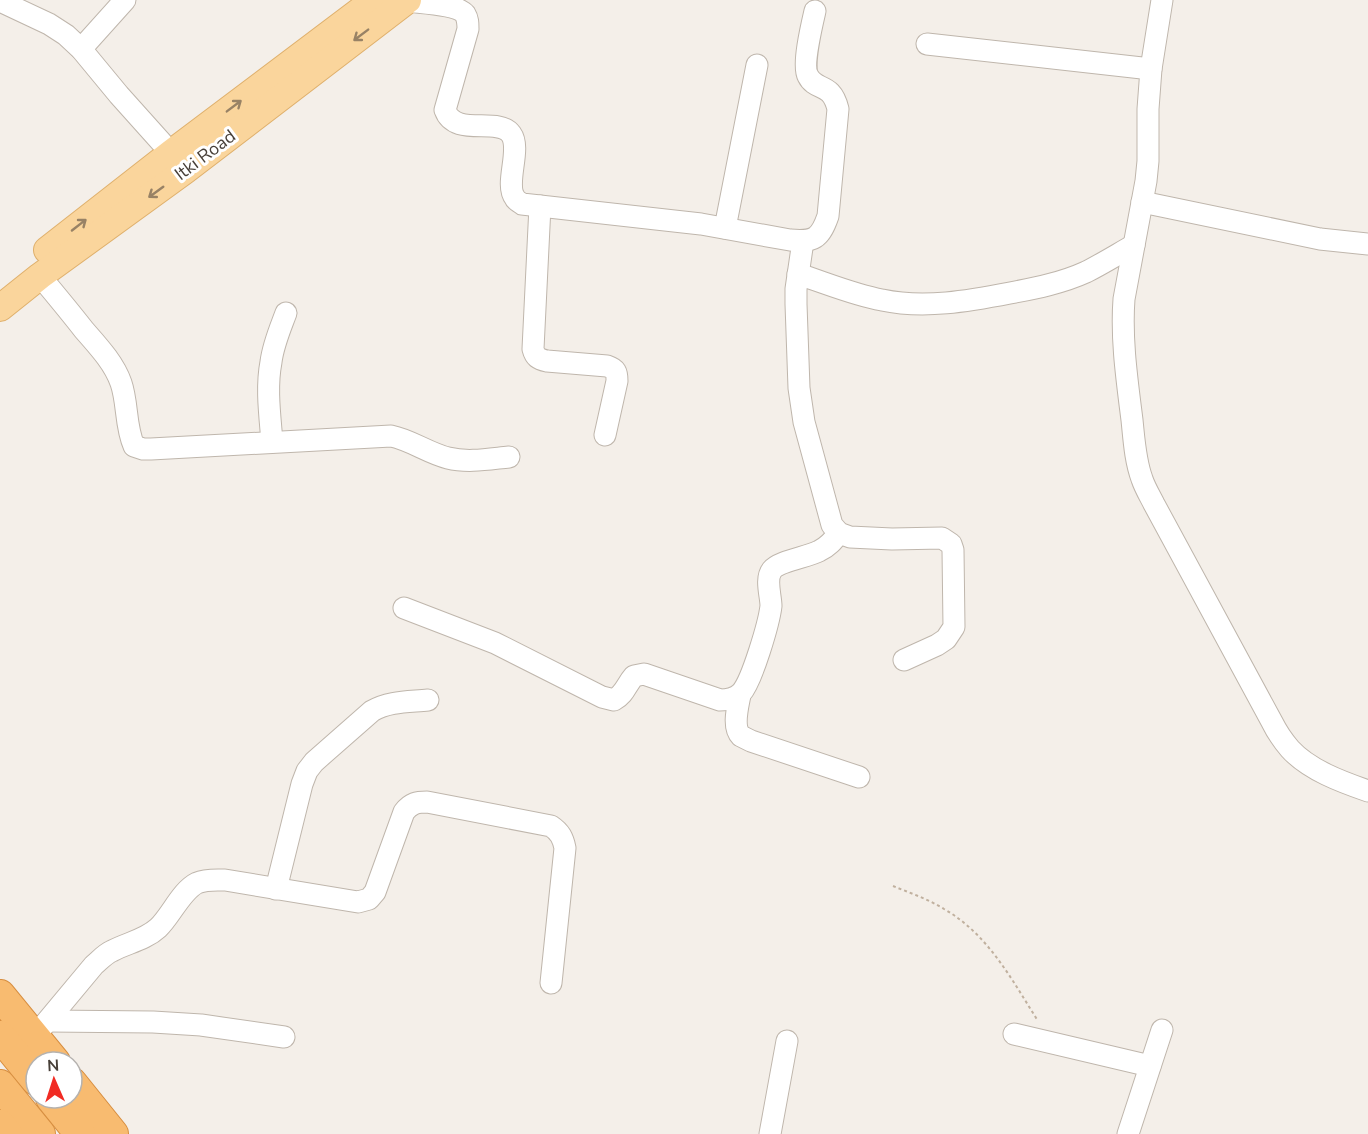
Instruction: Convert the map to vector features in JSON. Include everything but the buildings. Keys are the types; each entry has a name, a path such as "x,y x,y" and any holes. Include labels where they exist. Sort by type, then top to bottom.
{"highway":[{"path":"0,996 41,1029 50,1050"},
{"path":"0,1036 24,1065"},
{"path":"0,1085 40,1134"},
{"path":"84,1098 113,1134"},
{"path":"61,1110 80,1134"},
{"path":"0,1125 7,1134"}],"main road":[{"path":"0,287 171,153 374,0"},
{"name":"Itki Road","path":"0,308 40,276 186,170 407,0"}],"street":[{"path":"81,49 125,0"},
{"path":"407,0 455,8 464,12 468,20 468,28 446,110 448,118 455,123 505,129 512,135 515,145 512,188 514,198 522,204 680,221 803,241 816,238 823,229 828,216 838,109 830,91 812,81 807,75 805,65 815,11"},
{"path":"1162,0 1151,69 1146,182 1124,299 1123,336 1136,453 1142,479 1281,738 1292,752 1311,766 1329,776 1368,791"},
{"path":"0,1 50,24 66,35 81,49 171,153"},
{"path":"927,44 1151,69"},
{"path":"725,228 757,65"},
{"path":"1142,202 1320,239 1368,244"},
{"path":"540,206 533,349 535,356 540,359 614,368 617,381 605,435"},
{"path":"803,241 796,304 801,406 832,525 839,533 850,537 942,538 951,544 953,550 954,627 946,639 937,645 904,660"},
{"path":"798,274 884,301 954,302 1059,282 1087,271 1134,245"},
{"path":"40,276 115,370 121,382 130,438 134,446 151,449 391,436 446,458 477,460 509,456"},
{"path":"272,442 270,364 286,313"},
{"path":"839,533 830,545 818,552 778,565 771,570 768,578 770,615 751,676 740,695 736,722 737,730 742,737 750,741 859,777"},
{"path":"404,608 495,643 602,697 614,700 622,696 634,676 644,674 720,700 740,695"},
{"path":"276,889 302,784 307,771 314,762 380,706 428,700"},
{"path":"41,1029 94,965 113,950 144,938 157,930 187,891 198,883 225,880 358,902 369,899 375,892 404,812 410,805 418,802 551,826 558,831 565,848 551,983"},
{"path":"41,1029 153,1022 201,1024 284,1037"},
{"path":"1128,1134 1162,1030"},
{"path":"1014,1034 1150,1066"},
{"path":"770,1134 788,1041"}],"path":[{"path":"893,886 946,910 979,935 996,956 1053,1043"}]}
